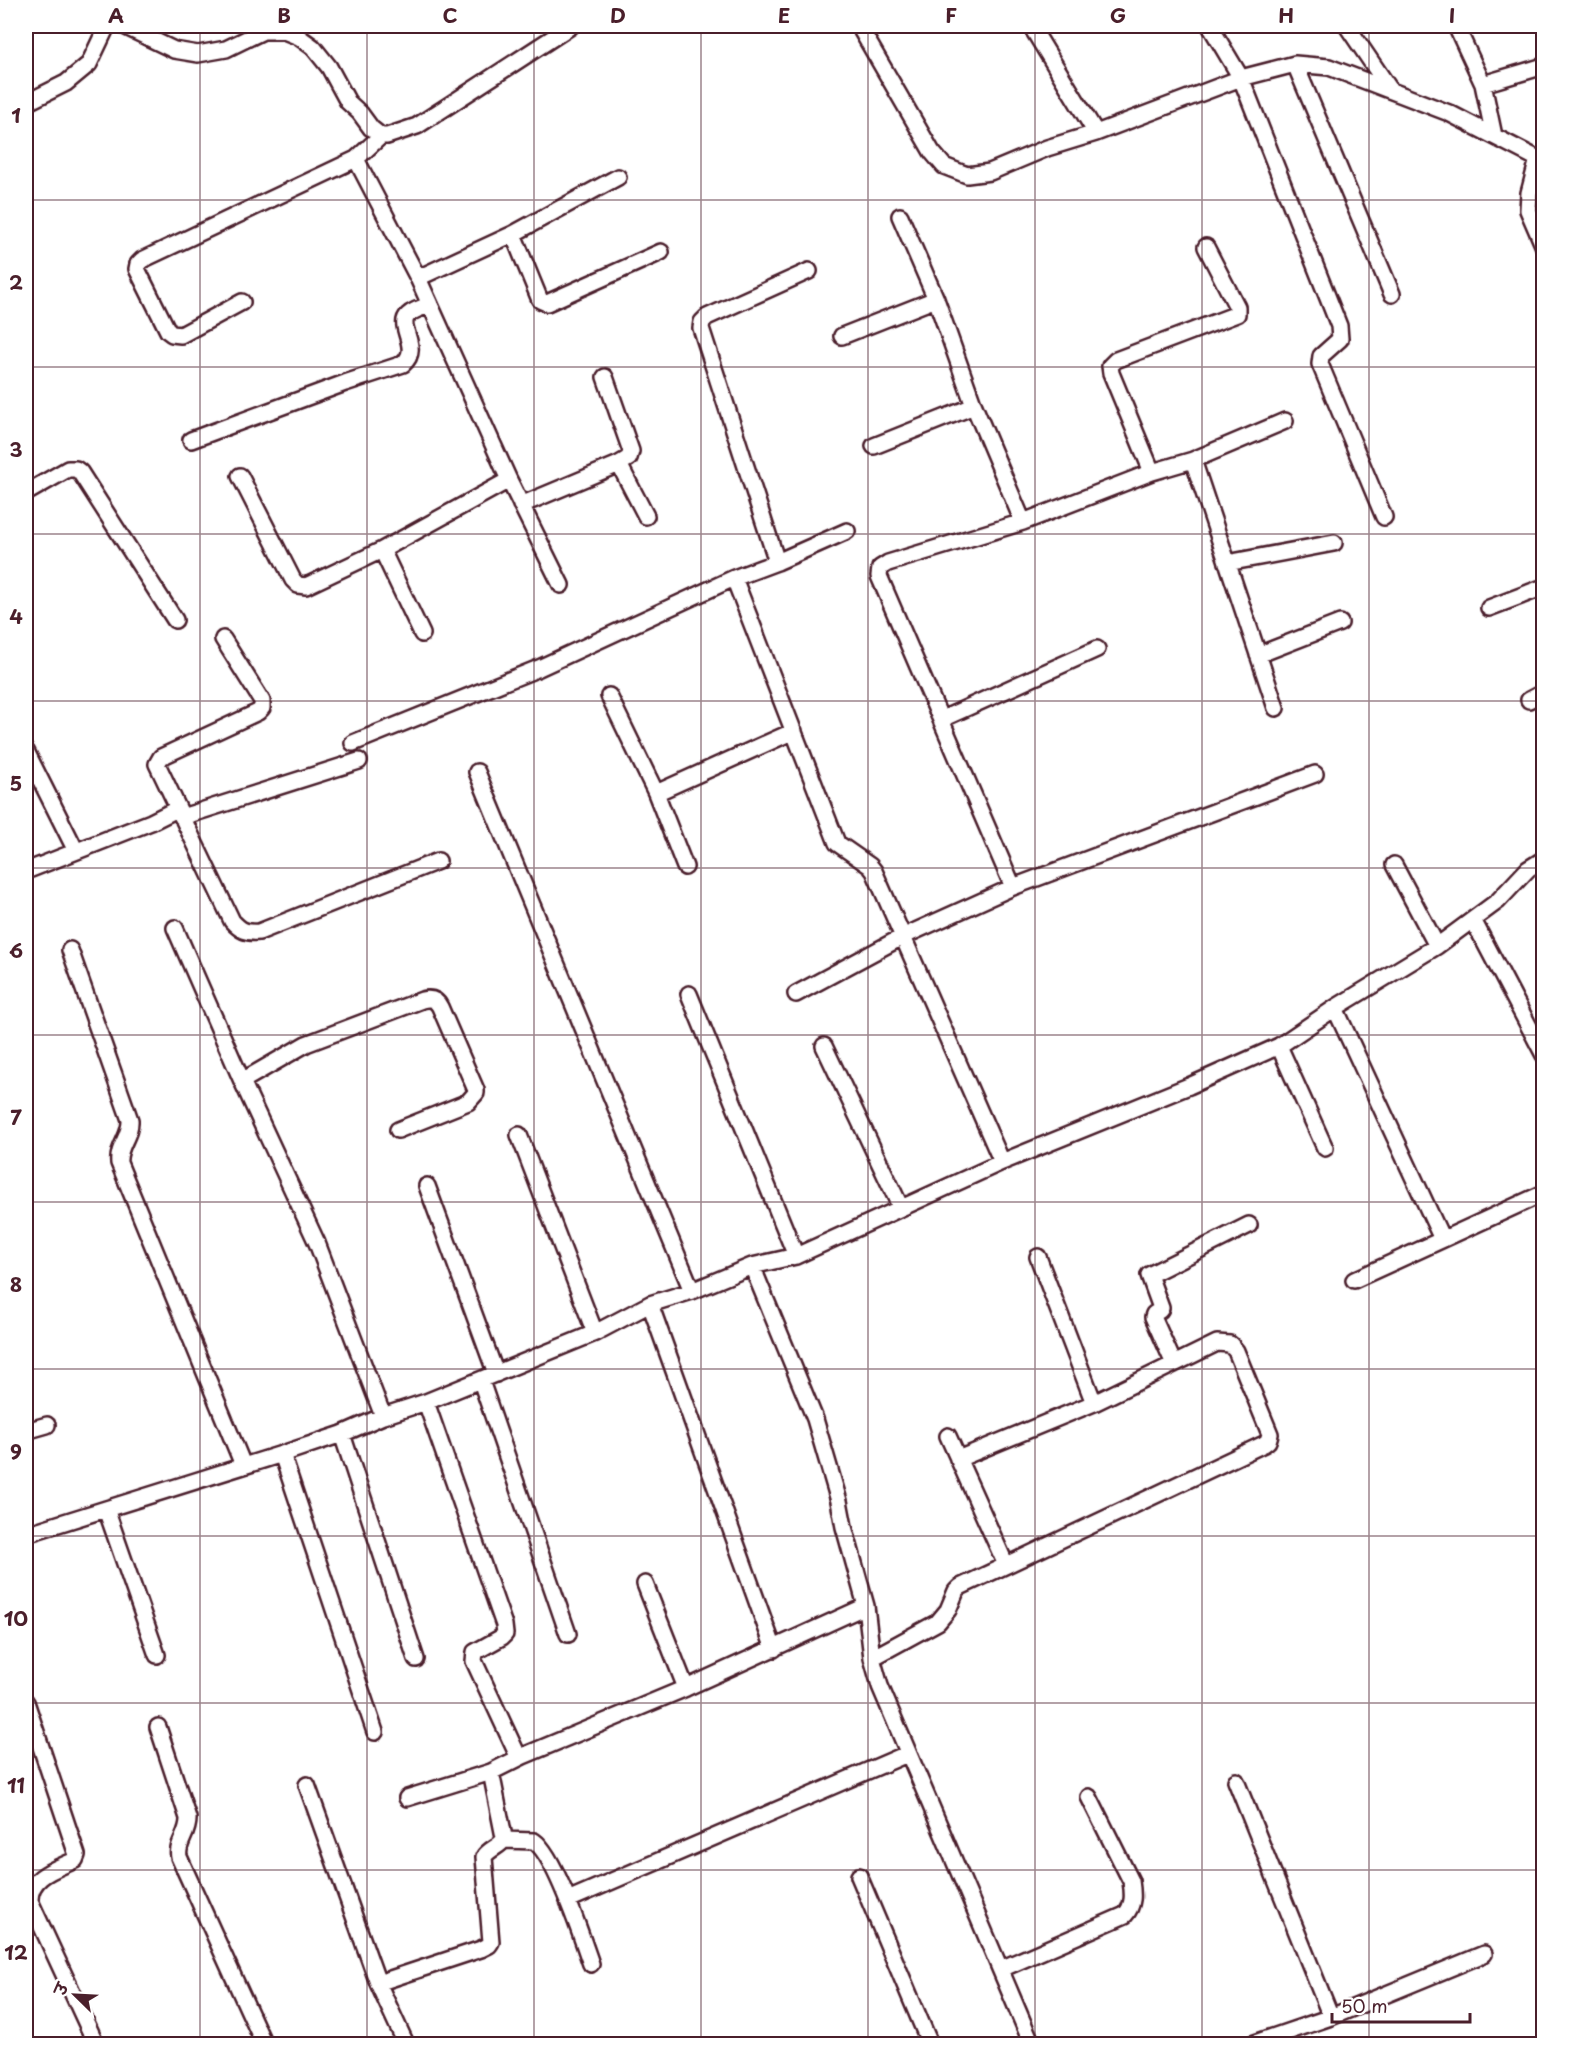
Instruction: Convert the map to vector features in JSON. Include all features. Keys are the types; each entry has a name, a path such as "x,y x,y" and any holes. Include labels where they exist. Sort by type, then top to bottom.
{"street":[{"path":"26,103 66,83 88,64 107,26"},
{"path":"124,26 174,50 198,54 226,49 264,31 284,31 299,37 313,48 329,67 348,102 381,136 417,126 571,26"},
{"path":"859,26 932,152 944,166 967,175 990,172 1047,148 1096,133 1241,78 1295,64 1329,68 1449,112 1541,161 1530,193 1528,210 1544,247"},
{"path":"1031,26 1096,133"},
{"path":"1210,26 1241,78 1339,326 1340,339 1321,356 1320,364 1384,517"},
{"path":"1347,26 1390,91"},
{"path":"1456,26 1483,84 1494,136"},
{"path":"1295,64 1392,294"},
{"path":"1483,84 1544,66"},
{"path":"242,302 181,335 172,334 168,331 137,268 138,264 142,260 356,159 381,136"},
{"path":"356,159 418,278 509,480 561,585"},
{"path":"418,278 513,234 618,177"},
{"path":"900,216 936,299 974,406 1023,522"},
{"path":"513,234 540,300 547,303 661,252"},
{"path":"1152,472 1110,366 1116,360 1237,314 1237,307 1206,247"},
{"path":"777,562 701,328 706,317 809,271"},
{"path":"842,336 936,299"},
{"path":"191,440 403,364 408,360 410,353 405,317 430,305"},
{"path":"521,505 620,464 631,456 605,377"},
{"path":"874,446 974,406"},
{"path":"1012,887 879,576 880,568 888,563 1023,522 1152,472 1193,460 1285,421"},
{"path":"1193,460 1276,708"},
{"path":"620,464 646,516"},
{"path":"26,493 68,469 80,472 175,620"},
{"path":"240,476 292,580 298,585 310,585 382,550 509,480"},
{"path":"353,743 540,668 734,578 847,531"},
{"path":"1227,563 1334,543"},
{"path":"382,550 422,634"},
{"path":"734,578 837,843 874,871 1002,1162"},
{"path":"1489,608 1544,587"},
{"path":"1258,655 1340,623"},
{"path":"223,639 262,701 262,708 258,712 161,757 158,760 158,768 232,921 244,932 260,932 438,861"},
{"path":"942,719 1097,649"},
{"path":"1529,700 1544,693"},
{"path":"609,696 656,793 685,867"},
{"path":"656,793 794,731"},
{"path":"26,751 76,851"},
{"path":"26,871 180,813 359,761"},
{"path":"477,772 692,1291"},
{"path":"796,994 902,937 1012,887 1315,774"},
{"path":"26,1534 342,1434 383,1416 481,1381 595,1333 650,1304 692,1291 752,1266 796,1256 1002,1162 1189,1086 1279,1046 1335,1008 1437,946 1498,900 1528,869 1544,859"},
{"path":"1394,865 1437,946"},
{"path":"1473,920 1544,1055"},
{"path":"175,928 317,1243 383,1416"},
{"path":"70,950 130,1120 129,1134 118,1156 119,1163 243,1465"},
{"path":"689,994 796,1256"},
{"path":"242,1080 306,1044 422,1000 436,1000 476,1093 468,1101 398,1130"},
{"path":"1335,1008 1443,1239"},
{"path":"824,1046 901,1208"},
{"path":"1279,1046 1325,1148"},
{"path":"519,1135 595,1333"},
{"path":"427,1186 496,1374"},
{"path":"1354,1280 1544,1193"},
{"path":"1174,1364 1153,1317 1161,1308 1149,1275 1249,1225"},
{"path":"1038,1257 1094,1403"},
{"path":"752,1266 815,1419 866,1606 872,1658 879,1686 1032,2044"},
{"path":"650,1304 774,1649"},
{"path":"872,1658 938,1622 948,1610 960,1587 1264,1444 1268,1441 1269,1430 1236,1351 1230,1344 1217,1343 1094,1403 958,1459"},
{"path":"481,1381 568,1634"},
{"path":"426,1402 504,1625 505,1634 476,1652 474,1661 519,1758"},
{"path":"26,1431 46,1425"},
{"path":"342,1434 416,1659"},
{"path":"948,1436 1006,1565"},
{"path":"282,1454 375,1732"},
{"path":"106,1509 158,1655"},
{"path":"645,1584 686,1688"},
{"path":"407,1798 491,1772 686,1688 866,1606"},
{"path":"26,1702 77,1855 75,1860 36,1880 29,1895 30,1901 96,2044"},
{"path":"158,1727 188,1818 188,1829 179,1847 179,1857 264,2044"},
{"path":"568,1900 907,1754"},
{"path":"491,1772 504,1840"},
{"path":"1236,1781 1331,2018"},
{"path":"306,1785 378,1983 406,2044"},
{"path":"1001,1969 1125,1915 1129,1910 1133,1893 1131,1881 1089,1797"},
{"path":"378,1983 489,1945 492,1936 484,1857 504,1840 529,1840 538,1844 545,1852 568,1900 591,1964"},
{"path":"860,1876 930,2044"},
{"path":"1252,2044 1331,2018 1484,1954"}]}
